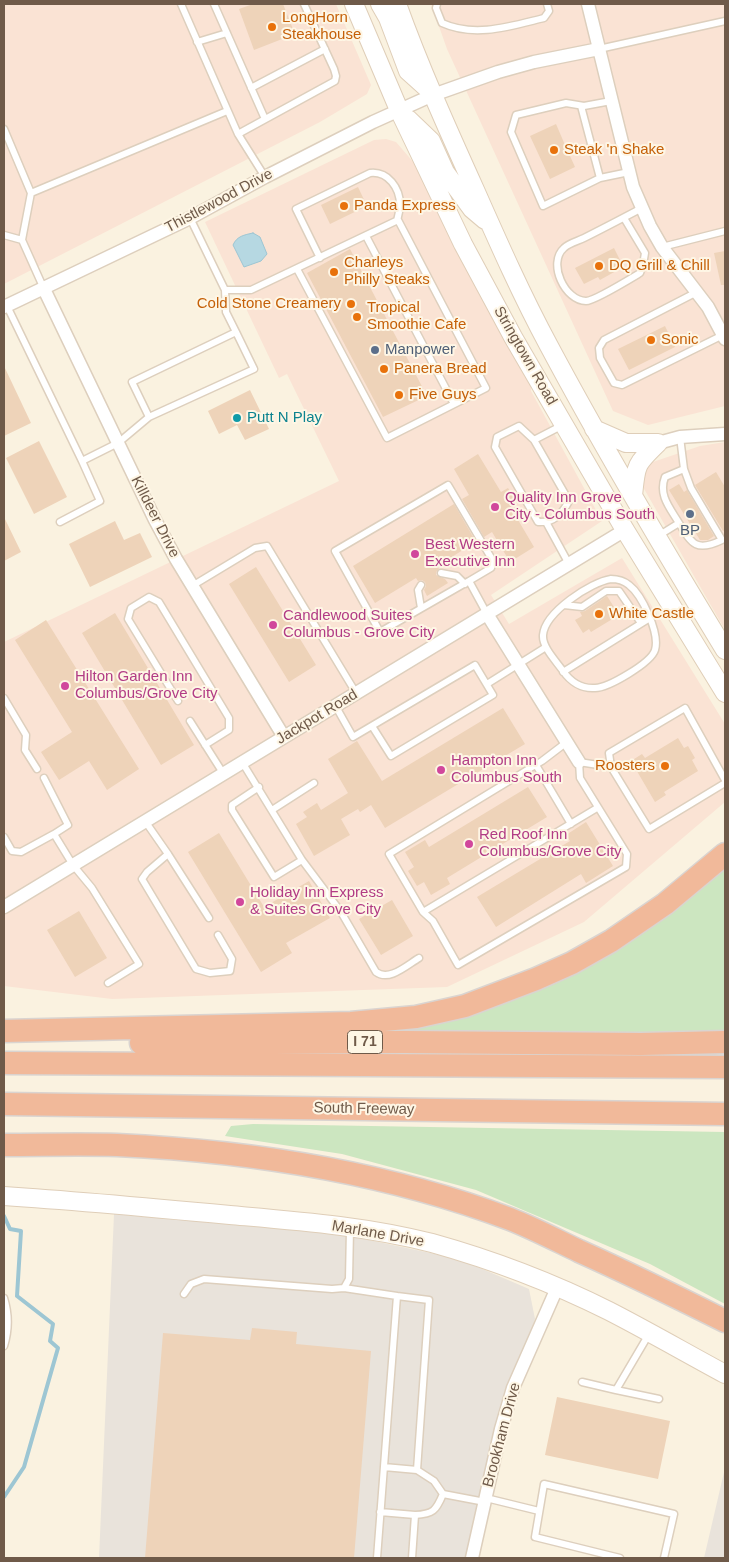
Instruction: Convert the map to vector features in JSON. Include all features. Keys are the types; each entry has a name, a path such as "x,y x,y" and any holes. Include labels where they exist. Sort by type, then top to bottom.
{"highway":[{"path":"4,1031 352,1023 416,1017 466,1006 563,967 611,941 665,904 725,854"},
{"name":"I 71","path":"4,1042 641,1044 725,1042"},
{"name":"I 71","path":"4,1063 725,1067"},
{"name":"South Freeway","path":"4,1104 725,1114"},
{"path":"4,1134 80,1136 117,1145"},
{"path":"4,1145 117,1145 213,1152 302,1164 397,1184 454,1200 511,1220 658,1287 725,1321"}],"main road":[{"name":"Stringtown Road","path":"354,4 399,110 463,244 512,337 625,530 725,693"},
{"path":"380,4 388,18 408,71 434,95"},
{"name":"Stringtown Road","path":"397,4 414,49 491,225 548,344 594,429 725,650"},
{"path":"399,110 431,141 450,180 472,209 491,225"},
{"path":"594,429 626,443 658,443"},
{"path":"633,496 637,466 641,459 658,443"},
{"path":"625,530 639,529 715,655 725,661"},
{"name":"Marlane Drive","path":"4,1196 96,1203 350,1228 432,1243 490,1261 607,1310 725,1374"}],"street":[{"path":"588,4 633,186 662,247 708,307 724,337"},
{"name":"Thistlewood Drive","path":"5,307 190,218 265,177 399,110 498,72 534,62 599,49"},
{"name":"Killdeer Drive","path":"44,289 155,520 192,586 284,736"},
{"path":"658,443 680,437 725,434"},
{"name":"Jackpot Road","path":"6,905 625,530"},
{"path":"487,614 579,762"},
{"name":"Brookham Drive","path":"472,1558 501,1429 513,1388 557,1288"}],"lane":[{"path":"181,4 238,134 265,177"},
{"path":"214,4 265,119"},
{"path":"238,134 335,81 334,69 304,4"},
{"path":"437,4 436,8 442,23 452,28 487,31 544,18 549,11 547,4"},
{"path":"599,49 725,22"},
{"path":"197,42 227,33"},
{"path":"251,88 325,49"},
{"path":"611,101 581,106 566,104 516,115 511,132 543,206 600,178 629,172"},
{"path":"581,106 600,178"},
{"path":"31,193 227,111"},
{"path":"4,129 31,193 22,240 44,289"},
{"path":"225,290 251,290 297,269 320,258 366,236 396,221 400,205 398,193 391,179 381,174 370,173 296,209 320,258"},
{"path":"624,218 645,253 640,273 588,301 577,300 566,289 557,270 557,260 563,248 642,208"},
{"path":"82,461 118,443 149,417 254,369 226,312 225,290 190,218"},
{"path":"297,269 386,438 486,388 398,220 396,221"},
{"path":"662,247 725,232"},
{"path":"4,235 22,240"},
{"path":"366,236 454,404"},
{"path":"697,292 604,340 599,348 600,358 614,383 622,386 724,337"},
{"path":"5,307 100,501 60,522"},
{"path":"149,417 132,382 236,332"},
{"path":"534,440 564,425"},
{"path":"519,426 534,440 569,501 562,513 546,522 538,522 495,447 497,436 519,426"},
{"path":"680,437 684,469 691,488 722,540 709,546 699,546 690,541 663,494 662,485 665,477 684,469"},
{"path":"448,485 493,561 491,568 421,608 380,632 335,551 448,485"},
{"path":"546,522 569,564"},
{"path":"657,537 679,523"},
{"path":"192,586 255,548 267,546 356,693"},
{"path":"441,573 458,576 467,583 487,614"},
{"path":"611,578 621,580 630,586 650,618 654,627 655,650 647,661 626,675 595,688 581,686 568,678 546,647 543,635 547,624 558,610 601,580 611,578"},
{"path":"421,585 418,590 421,608"},
{"path":"564,605 582,606 606,591 619,590 641,623"},
{"path":"178,701 128,619 131,608 149,597 159,602 229,718 229,730 206,745"},
{"path":"564,672 650,618"},
{"path":"487,684 546,647"},
{"path":"335,706 353,737 475,665 493,695 391,756 372,726"},
{"path":"4,698 26,735 25,750 37,769"},
{"path":"685,708 725,781 649,829 611,767 609,753 685,708"},
{"path":"190,721 224,773"},
{"path":"567,742 536,765 389,854 423,912 433,921 458,965 626,867 627,854 580,778 579,762 611,767"},
{"path":"242,762 302,860 341,912 376,972 381,976 388,976 419,958"},
{"path":"536,765 571,824"},
{"path":"4,837 12,851 21,852 68,825 44,778"},
{"path":"272,810 314,783"},
{"path":"258,788 232,805 232,810 272,875 278,876 302,860"},
{"path":"423,912 597,808"},
{"path":"145,821 209,918"},
{"path":"54,834 73,865 92,888 139,964 108,983"},
{"path":"168,854 147,872 142,879 196,969 210,973 230,971 232,959 218,935"},
{"path":"344,1288 349,1279 350,1228"},
{"path":"184,1294 190,1284 204,1279 332,1289 344,1288 429,1300 417,1470"},
{"path":"377,1558 397,1296"},
{"path":"4,1298 8,1312 7,1335 4,1346"},
{"path":"616,1390 649,1333"},
{"path":"582,1382 659,1399"},
{"path":"384,1467 417,1470 434,1481 442,1494"},
{"path":"620,1558 534,1537 544,1484 674,1514 664,1558"},
{"path":"442,1494 485,1500 539,1511"},
{"path":"380,1512 415,1515 428,1514 438,1505 442,1494"},
{"path":"412,1558 415,1515"}],"shaded area":[{"path":"4,4 336,4 371,85 367,94 320,122 4,284"},
{"path":"431,4 725,4 725,406 648,425 613,411 447,49"},
{"path":"386,139 396,142 415,164 506,339 531,381 531,391 602,521 491,595 509,624 622,558 725,724 725,802 584,922 447,987 112,999 4,986 4,642 339,481 287,374 279,378 205,222 374,140"},
{"path":"725,442 725,630 643,487 647,464 700,446"},
{"path":"114,1214 331,1232 459,1259 529,1289 535,1319 466,1558 99,1558"},
{"path":"725,1468 725,1558 704,1558"}],"green space":[{"path":"725,862 725,1033 407,1033 407,1027 471,1013 545,987 592,963"},
{"path":"253,1124 725,1132 725,1304 650,1264 476,1190 342,1154 225,1136 231,1126"}],"water":[{"path":"253,233 260,237 267,254 261,261 244,267 233,245 244,235"}],"building":[{"name":"LongHorn Steakhouse","path":"253,4 283,4 295,34 254,50 239,9"},
{"name":"Steak 'n Shake","path":"556,124 565,145 568,144 573,155 570,156 575,167 550,179 530,136"},
{"name":"Panda Express","path":"358,187 367,206 330,224 321,205"},
{"name":"DQ Grill & Chill","path":"614,248 622,264 615,268 616,271 600,280 598,277 584,284 575,268"},
{"path":"350,249 427,396 383,417 307,273"},
{"path":"725,251 725,285 721,285 714,253"},
{"path":"665,326 675,347 629,370 618,349"},
{"path":"4,366 31,423 4,436"},
{"name":"Putt N Play","path":"250,390 269,429 245,440 237,425 219,434 208,411"},
{"path":"39,441 67,497 34,514 6,458"},
{"name":"Quality Inn Grove City - Columbus South","path":"478,454 501,492 508,488 516,505 511,508 534,547 510,562 492,532 484,537 462,499 469,495 454,469"},
{"path":"716,472 725,487 725,530 723,531 695,485"},
{"name":"BP","path":"679,484 684,492 687,490 714,536 708,540 700,540 669,490"},
{"name":"Best Western Executive Inn","path":"454,504 476,542 437,566 439,569 436,575 445,579 448,583 427,596 424,590 425,582 422,580 418,581 416,578 375,603 353,566"},
{"path":"4,517 21,552 4,561"},
{"path":"115,521 124,540 140,533 152,557 90,587 69,544"},
{"name":"Candlewood Suites Columbus - Grove City","path":"256,567 316,665 289,682 229,584"},
{"name":"White Castle","path":"607,596 619,615 591,632 589,629 583,633 575,620 582,616 580,612 585,611"},
{"path":"115,613 194,745 161,765 82,633"},
{"name":"Hilton Garden Inn Columbus/Grove City","path":"46,620 139,769 107,790 89,761 59,780 41,752 72,732 15,640"},
{"name":"Hampton Inn Columbus South","path":"503,708 525,744 385,828 371,805 360,812 358,809 341,819 350,835 314,856 296,824 307,817 303,812 317,803 321,810 348,793 328,759 357,741 382,781"},
{"name":"Roosters","path":"678,738 684,748 688,746 695,758 692,760 698,771 664,792 666,795 655,802 631,761 642,754 645,758"},
{"name":"Red Roof Inn Columbus/Grove City","path":"528,787 547,817 447,878 450,884 431,895 424,882 417,886 408,871 414,867 405,852 425,840 429,847"},
{"path":"586,822 613,866 586,883 581,874 496,927 477,897 570,841 566,835"},
{"name":"Holiday Inn Express & Suites Grove City","path":"219,833 264,907 309,881 330,918 286,943 292,953 261,972 188,852"},
{"path":"392,900 413,936 381,955 359,919"},
{"path":"79,911 107,958 75,977 47,930"},
{"path":"252,1328 297,1332 296,1344 371,1351 354,1558 145,1558 163,1333 250,1340"},
{"path":"557,1397 670,1421 658,1479 545,1455"}],"waterway":[{"path":"4,1216 10,1229 21,1231 17,1296 53,1324 50,1341 58,1348 24,1467 4,1497"}],"place":[{"name":"LongHorn Steakhouse","path":"272,27"},
{"name":"Steak 'n Shake","path":"554,150"},
{"name":"Panda Express","path":"344,206"},
{"name":"DQ Grill & Chill","path":"599,266"},
{"name":"Charleys Philly Steaks","path":"334,272"},
{"name":"Cold Stone Creamery","path":"351,304"},
{"name":"Tropical Smoothie Cafe","path":"357,317"},
{"name":"Sonic","path":"651,340"},
{"name":"Manpower","path":"375,350"},
{"name":"Panera Bread","path":"384,369"},
{"name":"Five Guys","path":"399,395"},
{"name":"Putt N Play","path":"237,418"},
{"name":"Quality Inn Grove City - Columbus South","path":"495,507"},
{"name":"BP","path":"690,514"},
{"name":"Best Western Executive Inn","path":"415,554"},
{"name":"White Castle","path":"599,614"},
{"name":"Candlewood Suites Columbus - Grove City","path":"273,625"},
{"name":"Hilton Garden Inn Columbus/Grove City","path":"65,686"},
{"name":"Roosters","path":"665,766"},
{"name":"Hampton Inn Columbus South","path":"441,770"},
{"name":"Red Roof Inn Columbus/Grove City","path":"469,844"},
{"name":"Holiday Inn Express & Suites Grove City","path":"240,902"}]}
